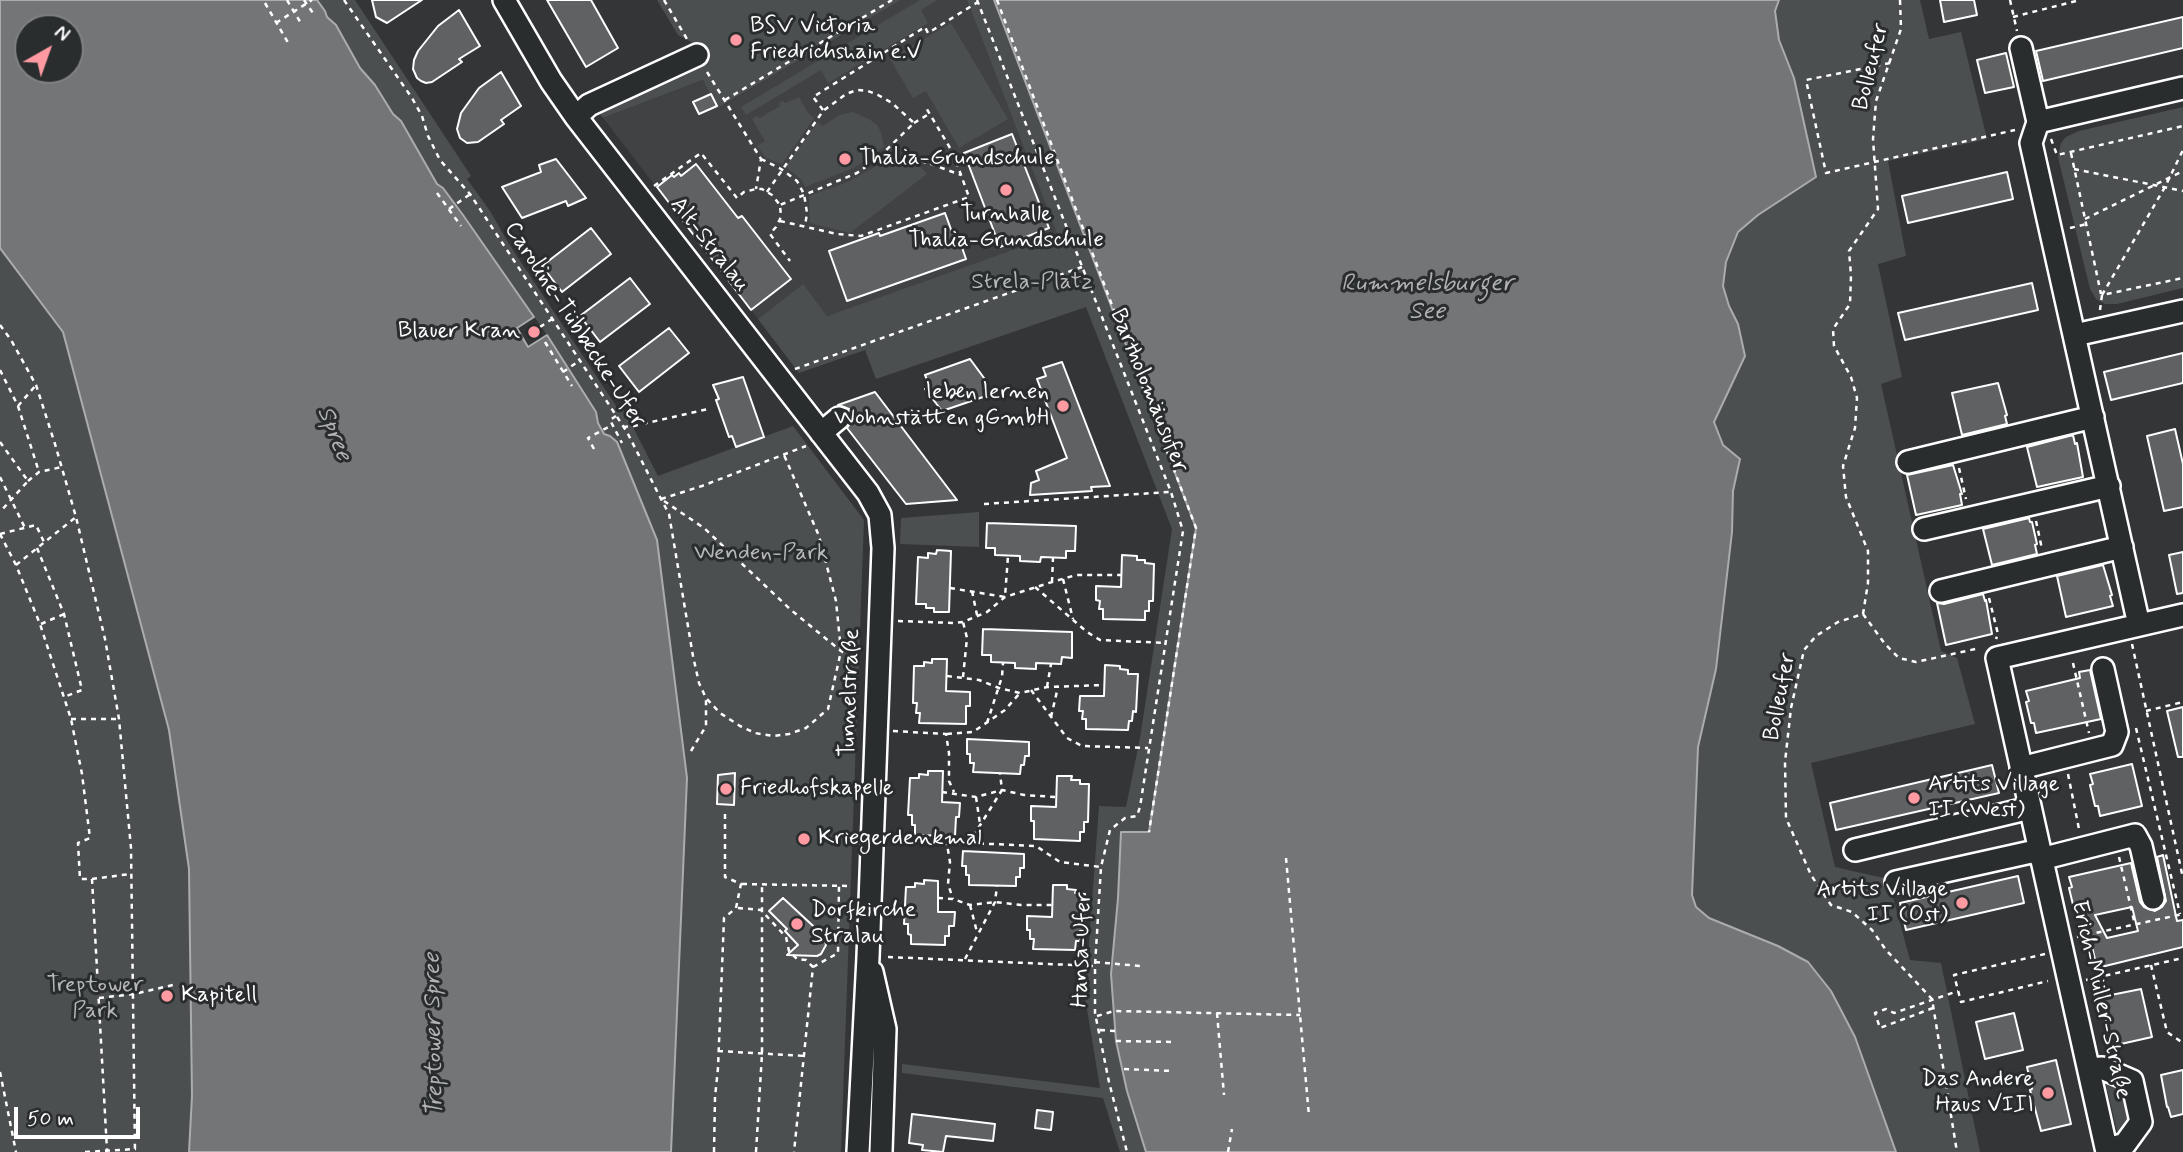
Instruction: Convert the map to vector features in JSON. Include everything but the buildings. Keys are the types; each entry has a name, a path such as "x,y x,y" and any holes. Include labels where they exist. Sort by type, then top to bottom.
{"street":[{"name":"Alt-Stralau","path":"504,0 551,81 576,117 816,437 867,493 880,515"},
{"path":"2021,48 2038,122 2031,143 2109,486 2134,626"},
{"path":"576,117 589,105 697,55"},
{"path":"2038,122 2183,88"},
{"path":"2075,335 2183,311"},
{"path":"1908,462 2094,417"},
{"path":"816,437 839,418"},
{"path":"1924,529 2109,486"},
{"name":"Tunnelstraße","path":"858,1152 876,957 883,548 880,515"},
{"path":"1941,591 2122,547"},
{"path":"1995,652 2183,615"},
{"name":"Erich-Müller-Straße","path":"1995,652 2107,1151"},
{"path":"2021,768 2112,745 2116,732 2103,669"},
{"path":"1855,850 2030,808"},
{"path":"1896,882 2083,848 2134,835 2141,846 2153,898"},
{"name":"Tunnelstraße","path":"876,957 886,1029 881,1152"},
{"path":"2089,1069 2102,1068 2132,1082 2141,1122 2125,1144 2107,1151"}],"path":[{"path":"287,0 302,24"},
{"path":"276,23 312,0"},
{"name":"Caroline-Tübbecke-Ufer","path":"344,0 412,98 440,160 470,194 623,427 669,514 693,656 699,683 706,698"},
{"path":"664,0 761,159 797,181 804,194 807,213 805,226"},
{"path":"725,100 892,0"},
{"path":"997,0 1196,528 1196,542 1149,832"},
{"name":"Bolleufer","path":"1900,0 1901,29 1876,101 1873,139 1878,209 1849,251 1852,275 1850,304 1833,329 1834,346 1851,377 1857,398 1855,428 1843,466 1846,497 1868,551 1868,583 1863,614 1838,622 1816,636 1804,650 1791,708 1784,762 1786,818 1811,876 1831,905 1852,912 1872,930 1886,950 1931,999"},
{"path":"2010,0 2021,48"},
{"path":"2013,17 2080,0"},
{"path":"823,111 813,97 925,27 928,33 978,1"},
{"name":"Bartholomäusufer","path":"978,1 1171,492 1183,531 1140,807"},
{"path":"305,2 315,16"},
{"path":"265,3 290,46"},
{"path":"1890,62 1806,80 1826,173 2014,130 2038,122 2053,142 2057,155 2183,127"},
{"path":"767,192 823,111 846,94 857,90 868,91 892,103 914,123"},
{"path":"780,220 837,234 861,236 969,197 953,153 925,106"},
{"path":"780,205 857,173 878,158 914,123 930,114"},
{"path":"2071,153 2102,295 2165,187 2183,150"},
{"path":"652,188 701,153 737,198 744,192 757,189 767,192 780,205 780,220 770,234 790,261"},
{"path":"878,158 895,155 961,175"},
{"path":"757,189 761,159"},
{"path":"2074,169 2183,191"},
{"path":"2085,219 2183,171"},
{"path":"437,193 461,226"},
{"path":"449,209 470,194"},
{"path":"792,369 1082,267"},
{"path":"540,327 552,319"},
{"path":"0,325 36,385 62,467 105,639 119,719 131,848 136,1150 85,1152"},
{"path":"545,342 572,386"},
{"path":"563,372 579,361"},
{"path":"0,370 18,406 39,472"},
{"path":"18,406 36,385"},
{"path":"623,427 708,409"},
{"path":"616,416 610,420 622,443"},
{"path":"594,449 588,438 612,425"},
{"path":"661,499 803,448 816,437"},
{"path":"0,442 28,481"},
{"path":"1955,451 1970,518"},
{"path":"706,698 720,713 755,733 773,736 806,728 828,709 841,651 836,601 819,536 784,455"},
{"path":"0,512 39,472 62,467"},
{"path":"0,477 25,528"},
{"path":"984,504 1171,492"},
{"path":"661,499 704,528 791,610 857,663 863,663"},
{"path":"2032,504 2046,566"},
{"path":"16,565 76,517"},
{"path":"44,542 36,525 0,534 40,624 71,719 82,774 90,838 78,843 80,879 131,874"},
{"path":"37,548 64,614 82,690 63,697"},
{"path":"1005,597 1008,556"},
{"path":"1052,582 1053,558"},
{"path":"895,621 954,624 987,611 1005,597 1052,582 1076,575 1121,575"},
{"path":"1063,579 1073,619"},
{"path":"1863,614 1899,658 1916,662 1995,652 1998,634 1985,581"},
{"path":"1035,587 1100,640 1166,643"},
{"path":"950,588 1005,597"},
{"path":"972,591 977,615"},
{"path":"40,624 64,614"},
{"path":"963,622 967,638 963,677"},
{"path":"2134,626 2139,677 2183,878"},
{"path":"987,723 1002,677 1003,663"},
{"path":"2073,663 2087,723"},
{"path":"1047,687 1051,664"},
{"path":"947,676 979,680 1020,693 1047,687 1104,685"},
{"path":"2139,677 2146,676"},
{"path":"1051,717 1058,687"},
{"path":"1031,690 1038,703 1067,738 1082,746 1150,748"},
{"path":"896,731 946,734 973,732 1006,710 1020,693"},
{"path":"691,751 706,726 706,698"},
{"path":"2146,711 2183,702"},
{"path":"71,719 119,719"},
{"path":"2135,722 2181,914 1954,975 1961,1002 2183,958"},
{"path":"946,734 949,781 954,792"},
{"path":"2065,757 2083,848"},
{"path":"969,843 1002,790 1000,774"},
{"path":"942,792 976,797 1002,790 1024,796 1056,797"},
{"path":"976,797 980,825"},
{"name":"Hansa-Ufer","path":"1127,1152 1096,1016 1095,964 1101,867 1110,830 1125,818 1137,816 1140,807"},
{"path":"725,810 725,877 741,884 858,886"},
{"path":"892,841 1036,846 1060,862 1101,867"},
{"path":"947,844 950,862 948,884 953,899"},
{"path":"1286,858 1309,1116"},
{"path":"2119,858 2135,925"},
{"path":"92,879 107,1150"},
{"path":"714,1152 724,918 736,908 741,884"},
{"path":"756,1152 762,1054 762,884"},
{"path":"813,967 838,953 839,886"},
{"path":"964,960 995,902 997,886"},
{"path":"938,898 953,899 971,905 995,902 1052,905"},
{"path":"971,905 977,933"},
{"path":"736,908 761,910 786,937 789,951 797,959 806,960 813,967"},
{"path":"876,957 1140,966"},
{"path":"2151,965 2167,1032 2183,1043"},
{"path":"794,1152 813,967"},
{"path":"99,998 134,994 173,985"},
{"path":"1933,1008 1880,1028 1875,1013 1886,1009 1894,1013 1958,991"},
{"path":"1931,999 1957,1152"},
{"path":"1096,1016 1114,1011 1300,1015"},
{"path":"1217,1013 1224,1095"},
{"path":"1100,1030 1115,1031"},
{"path":"1116,1041 1176,1042"},
{"path":"718,1051 805,1056"},
{"path":"1124,1069 1172,1071"},
{"path":"0,1072 16,1152"},
{"path":"1228,1152 1231,1129"}],"shaded area":[{"name":"Thalia-Grundschule","path":"901,0 967,0 1057,234 827,316 802,285 758,319 603,118 704,80 719,108"}],"green space":[{"name":"Wenden-Park","path":"317,0 355,0 471,176 467,179 509,244 618,409 623,408 658,476 793,426 864,520 841,1152 671,1152 687,778 657,540 617,442 604,435 596,412 547,335 463,215 437,184 401,121 360,68 336,25 327,17"},
{"path":"657,0 901,0 718,108 703,80 603,118 587,97 697,45 678,35"},
{"path":"920,0 937,0 921,10 928,23 828,83 821,70 746,115 741,107"},
{"name":"Strela-Platz","path":"967,0 994,0 1196,528 1149,832 1121,832 1111,974 1127,1091 1146,1152 1120,1152 1103,1098 902,1073 902,1064 1100,1088 1085,997 1099,806 1126,807 1140,738 1172,529 1086,307 876,379 865,350 799,373 758,319 803,284 827,316 1057,234"},
{"path":"1752,0 1920,0 1929,39 1961,32 1987,139 1888,161 1906,256 1878,264 1902,377 1881,384 1941,651 1957,658 1975,724 1811,763 1835,867 1888,879 1910,960 1941,963 1980,1152 1856,1152 1693,925 1677,887 1705,440 1725,231 1816,177 1794,78"},
{"path":"951,23 1008,119 959,148 926,91 913,98 890,59"},
{"path":"799,97 814,118 782,164 766,158 757,146 765,141 752,119 757,116 760,118 780,106 779,103 783,101 785,103"},
{"path":"2183,107 2183,288 2117,304 2105,304 2096,299 2090,289 2058,157 2061,143 2066,137 2079,131"},
{"path":"853,112 877,125 884,147 854,168 805,187 802,180 786,167 791,158 818,122 822,126 840,115"},
{"path":"898,159 916,162 927,174 850,233 810,223 809,196 848,182 880,164"},
{"name":"Treptower Park","path":"0,248 63,332 169,730 189,869 192,1096 189,1152 0,1152"},
{"path":"979,512 979,547 900,544 901,518"},
{"path":"2100,1059 2144,1078 2154,1123 2126,1152 2122,1152"}],"water":[{"path":"0,0 317,0 327,17 336,25 360,68 401,121 437,184 463,215 534,317 517,328 528,347 547,335 596,412 604,434 617,442 657,540 687,778 671,1152 189,1152 192,1096 189,869 169,730 63,332 0,248"},
{"name":"Rummelsburger See","path":"994,0 1779,0 1775,11 1779,40 1794,78 1816,177 1758,215 1738,232 1726,262 1723,286 1738,324 1745,356 1714,422 1723,445 1740,459 1733,491 1732,532 1716,669 1698,747 1692,895 1696,907 1709,918 1778,946 1808,962 1831,991 1855,1037 1896,1152 1146,1152 1127,1091 1116,1041 1111,974 1121,832 1149,832 1196,528"}],"place":[{"name":"BSV Victoria Friedrichshain e.V","path":"736,40"},
{"name":"Thalia-Grundschule","path":"845,159"},
{"name":"Turnhalle Thalia-Grundschule","path":"1006,190"},
{"name":"Blauer Kran","path":"534,332"},
{"name":"leben lernen Wohnstätten gGmbH","path":"1063,406"},
{"name":"Friedhofskapelle","path":"726,789"},
{"name":"Artits Village II (West)","path":"1914,798"},
{"name":"Kriegerdenkmal","path":"804,839"},
{"name":"Artits Village II (Ost)","path":"1962,903"},
{"name":"Dorfkirche Stralau","path":"797,924"},
{"name":"Kapitell","path":"167,996"},
{"name":"Das Andere Haus VIII","path":"2048,1093"}],"water label":[{"name":"Spree","path":"333,434"},
{"name":"Treptower Spree","path":"435,1035"}]}
